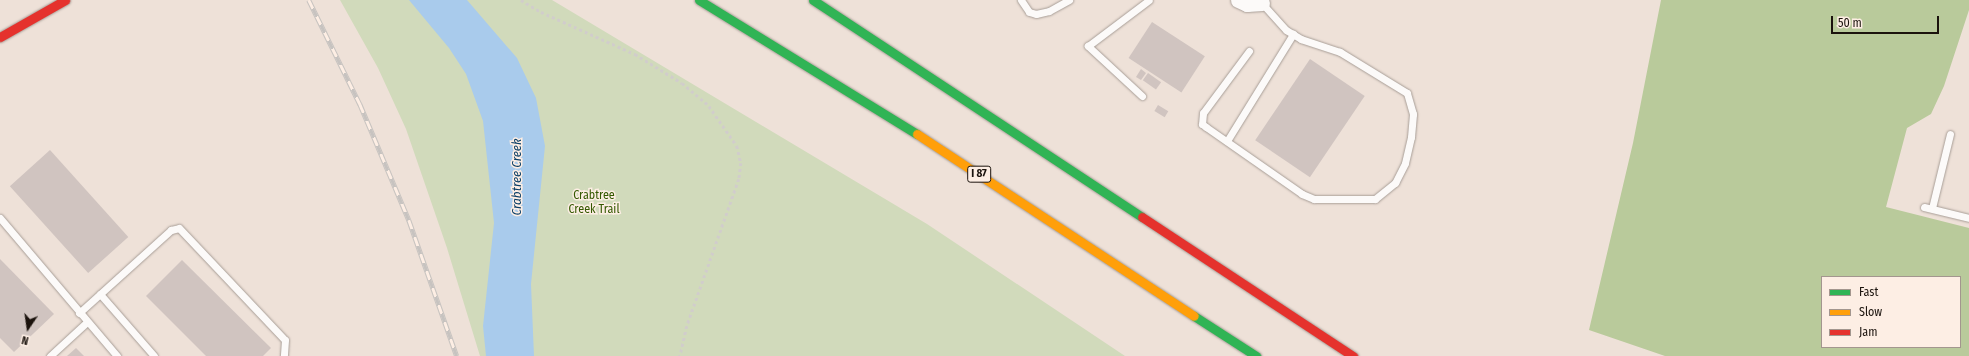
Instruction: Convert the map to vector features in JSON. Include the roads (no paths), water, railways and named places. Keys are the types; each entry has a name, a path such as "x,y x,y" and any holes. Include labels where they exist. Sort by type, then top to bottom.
{"main road":[{"path":"0,37 65,0"},
{"name":"I 87","path":"699,0 927,140 1256,356"},
{"path":"812,0 1353,356"}],"street":[{"path":"1238,0 1247,4 1262,3"}],"lane":[{"path":"1020,0 1029,12 1036,14 1049,11 1069,0"},
{"path":"1142,96 1088,46 1150,0"},
{"path":"1249,51 1203,113 1202,124 1302,194 1314,199 1375,199 1395,183 1405,163 1411,137 1413,114 1407,93 1340,52 1293,34 1262,3"},
{"path":"1227,141 1293,34"},
{"path":"1950,134 1928,207 1969,218"},
{"path":"0,218 117,356"},
{"path":"79,313 171,230 180,228 285,340 284,356"},
{"path":"100,294 154,356"},
{"path":"50,356 87,322"}],"water":[{"name":"Crabtree Creek","path":"409,0 467,0 517,58 536,98 545,146 531,284 534,356 486,356 483,326 494,223 483,121 466,74 449,48"}],"railway":[{"path":"309,0 360,104 409,220 457,356"}],"park label":[{"name":"Crabtree Creek Trail","path":"594,203"}]}
